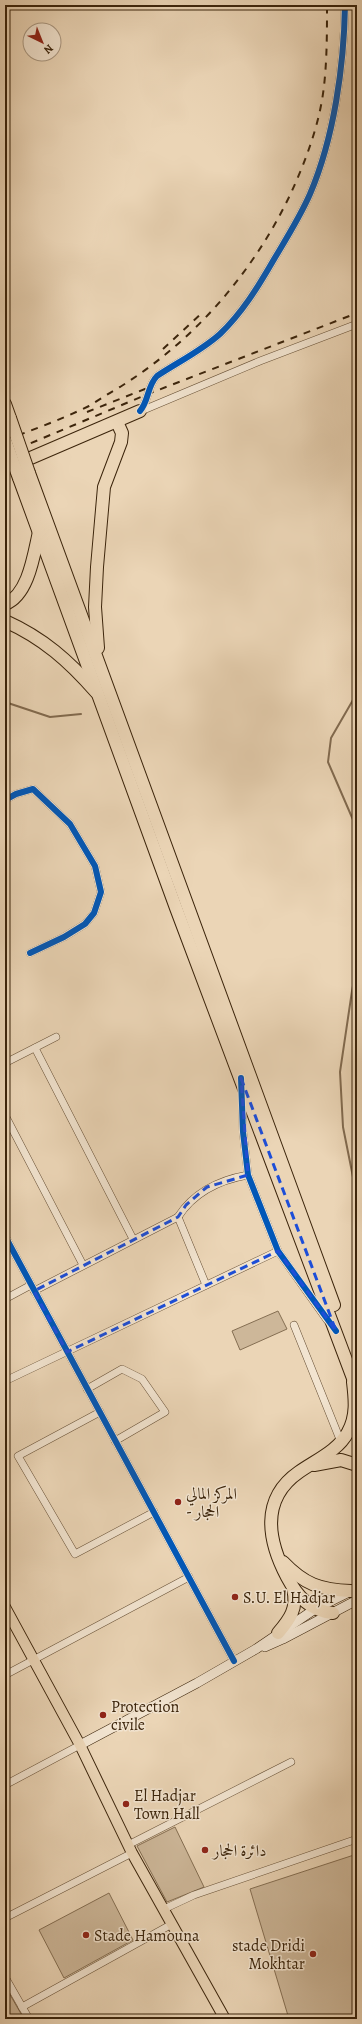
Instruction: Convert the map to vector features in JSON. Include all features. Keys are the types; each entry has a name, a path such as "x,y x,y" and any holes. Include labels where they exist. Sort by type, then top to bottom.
{"highway":[{"path":"5,404 10,418 39,532 176,908 336,1332 356,1369 354,1414 351,1427 341,1442 286,1483 273,1506 271,1533 279,1558 293,1588 295,1600 294,1611 278,1634"},
{"path":"5,469 140,411"},
{"path":"100,665 95,607 97,567 104,487 121,442 122,434 117,422"},
{"path":"5,440 24,476 100,665 356,1369 357,1389"},
{"path":"5,604 18,593 26,581 39,532"},
{"path":"5,621 41,639 80,674 100,697"},
{"path":"308,1467 340,1460 357,1465"},
{"path":"279,1558 297,1576 312,1584 329,1589 355,1593"},
{"path":"293,1588 315,1609 333,1613"}],"main road":[{"path":"256,1649 315,1609 355,1593"},
{"path":"80,1745 197,1683 234,1660 256,1649 283,1639 333,1613 355,1593"},
{"path":"5,1608 80,1745 130,1849 225,2019"}],"street":[{"path":"140,411 144,407 152,381 157,376 205,346 219,334 242,309 259,284 309,195 321,165 339,88 344,42 345,5"},
{"path":"140,411 260,361 357,324"},
{"path":"5,800 16,794 33,789 70,824 95,866 101,892 94,913 85,924 64,937 30,953"},
{"path":"5,1063 56,1037"},
{"path":"35,1048 133,1239"},
{"path":"241,1078 248,1175 278,1251 336,1332"},
{"path":"5,1115 83,1265"},
{"path":"5,1299 83,1265 178,1217 186,1205 208,1187 236,1177 248,1175"},
{"path":"178,1217 206,1285"},
{"path":"5,1236 234,1660"},
{"path":"5,1382 278,1251"},
{"path":"294,1325 341,1442"},
{"path":"87,1389 122,1369 142,1379 166,1412 115,1441"},
{"path":"100,1412 18,1456 75,1554 154,1512"},
{"path":"5,1675 189,1577"},
{"path":"5,1784 80,1745"},
{"path":"5,1918 291,1762"},
{"path":"164,1909 194,1895 357,1839"},
{"path":"22,2007 172,1924"},
{"path":"5,1977 29,2019"}],"highlighted area":[{"path":"241,1078 336,1331 278,1251 67,1352 34,1291 178,1217 186,1205 207,1187 248,1175"}],"shaded area":[{"path":"278,1311 287,1329 240,1350 232,1331"},
{"path":"175,1827 204,1887 167,1902 137,1846"},
{"name":"stade Dridi Mokhtar","path":"357,1854 357,2019 289,2019 250,1889"},
{"name":"Stade Hamouna","path":"109,1893 133,1940 64,1978 39,1930"},
{"path":"5,1986 24,2019 5,2019"}],"waterway":[{"path":"357,693 331,738 328,762 357,829"},
{"path":"5,702 50,717 81,714"},
{"path":"357,966 340,1072 343,1127 357,1197"}],"railway":[{"path":"5,440 89,406 120,387 173,348 197,326 240,277 276,222 297,180 312,141 324,86 327,5"},
{"path":"163,349 204,311"},
{"path":"5,454 148,394 357,313"},
{"path":"87,412 150,387"}],"cycle path":[{"path":"140,411 145,403 151,384 157,376 213,340 228,326 249,299 302,211 318,172 331,126 340,77 345,5"},
{"path":"5,800 16,794 33,789 70,824 95,866 101,892 94,913 85,924 64,937 30,953"},
{"path":"241,1078 243,1132 248,1175 278,1251 336,1331"},
{"path":"5,1236 234,1661"}],"place":[{"name":"المركز المالي - الحجار","path":"178,1502"},
{"name":"S.U. El Hadjar","path":"235,1597"},
{"name":"Protection civile","path":"103,1715"},
{"name":"El Hadjar Town Hall","path":"126,1804"},
{"name":"دائرة الحجار","path":"205,1850"},
{"name":"Stade Hamouna","path":"86,1935"},
{"name":"stade Dridi Mokhtar","path":"313,1954"}]}
